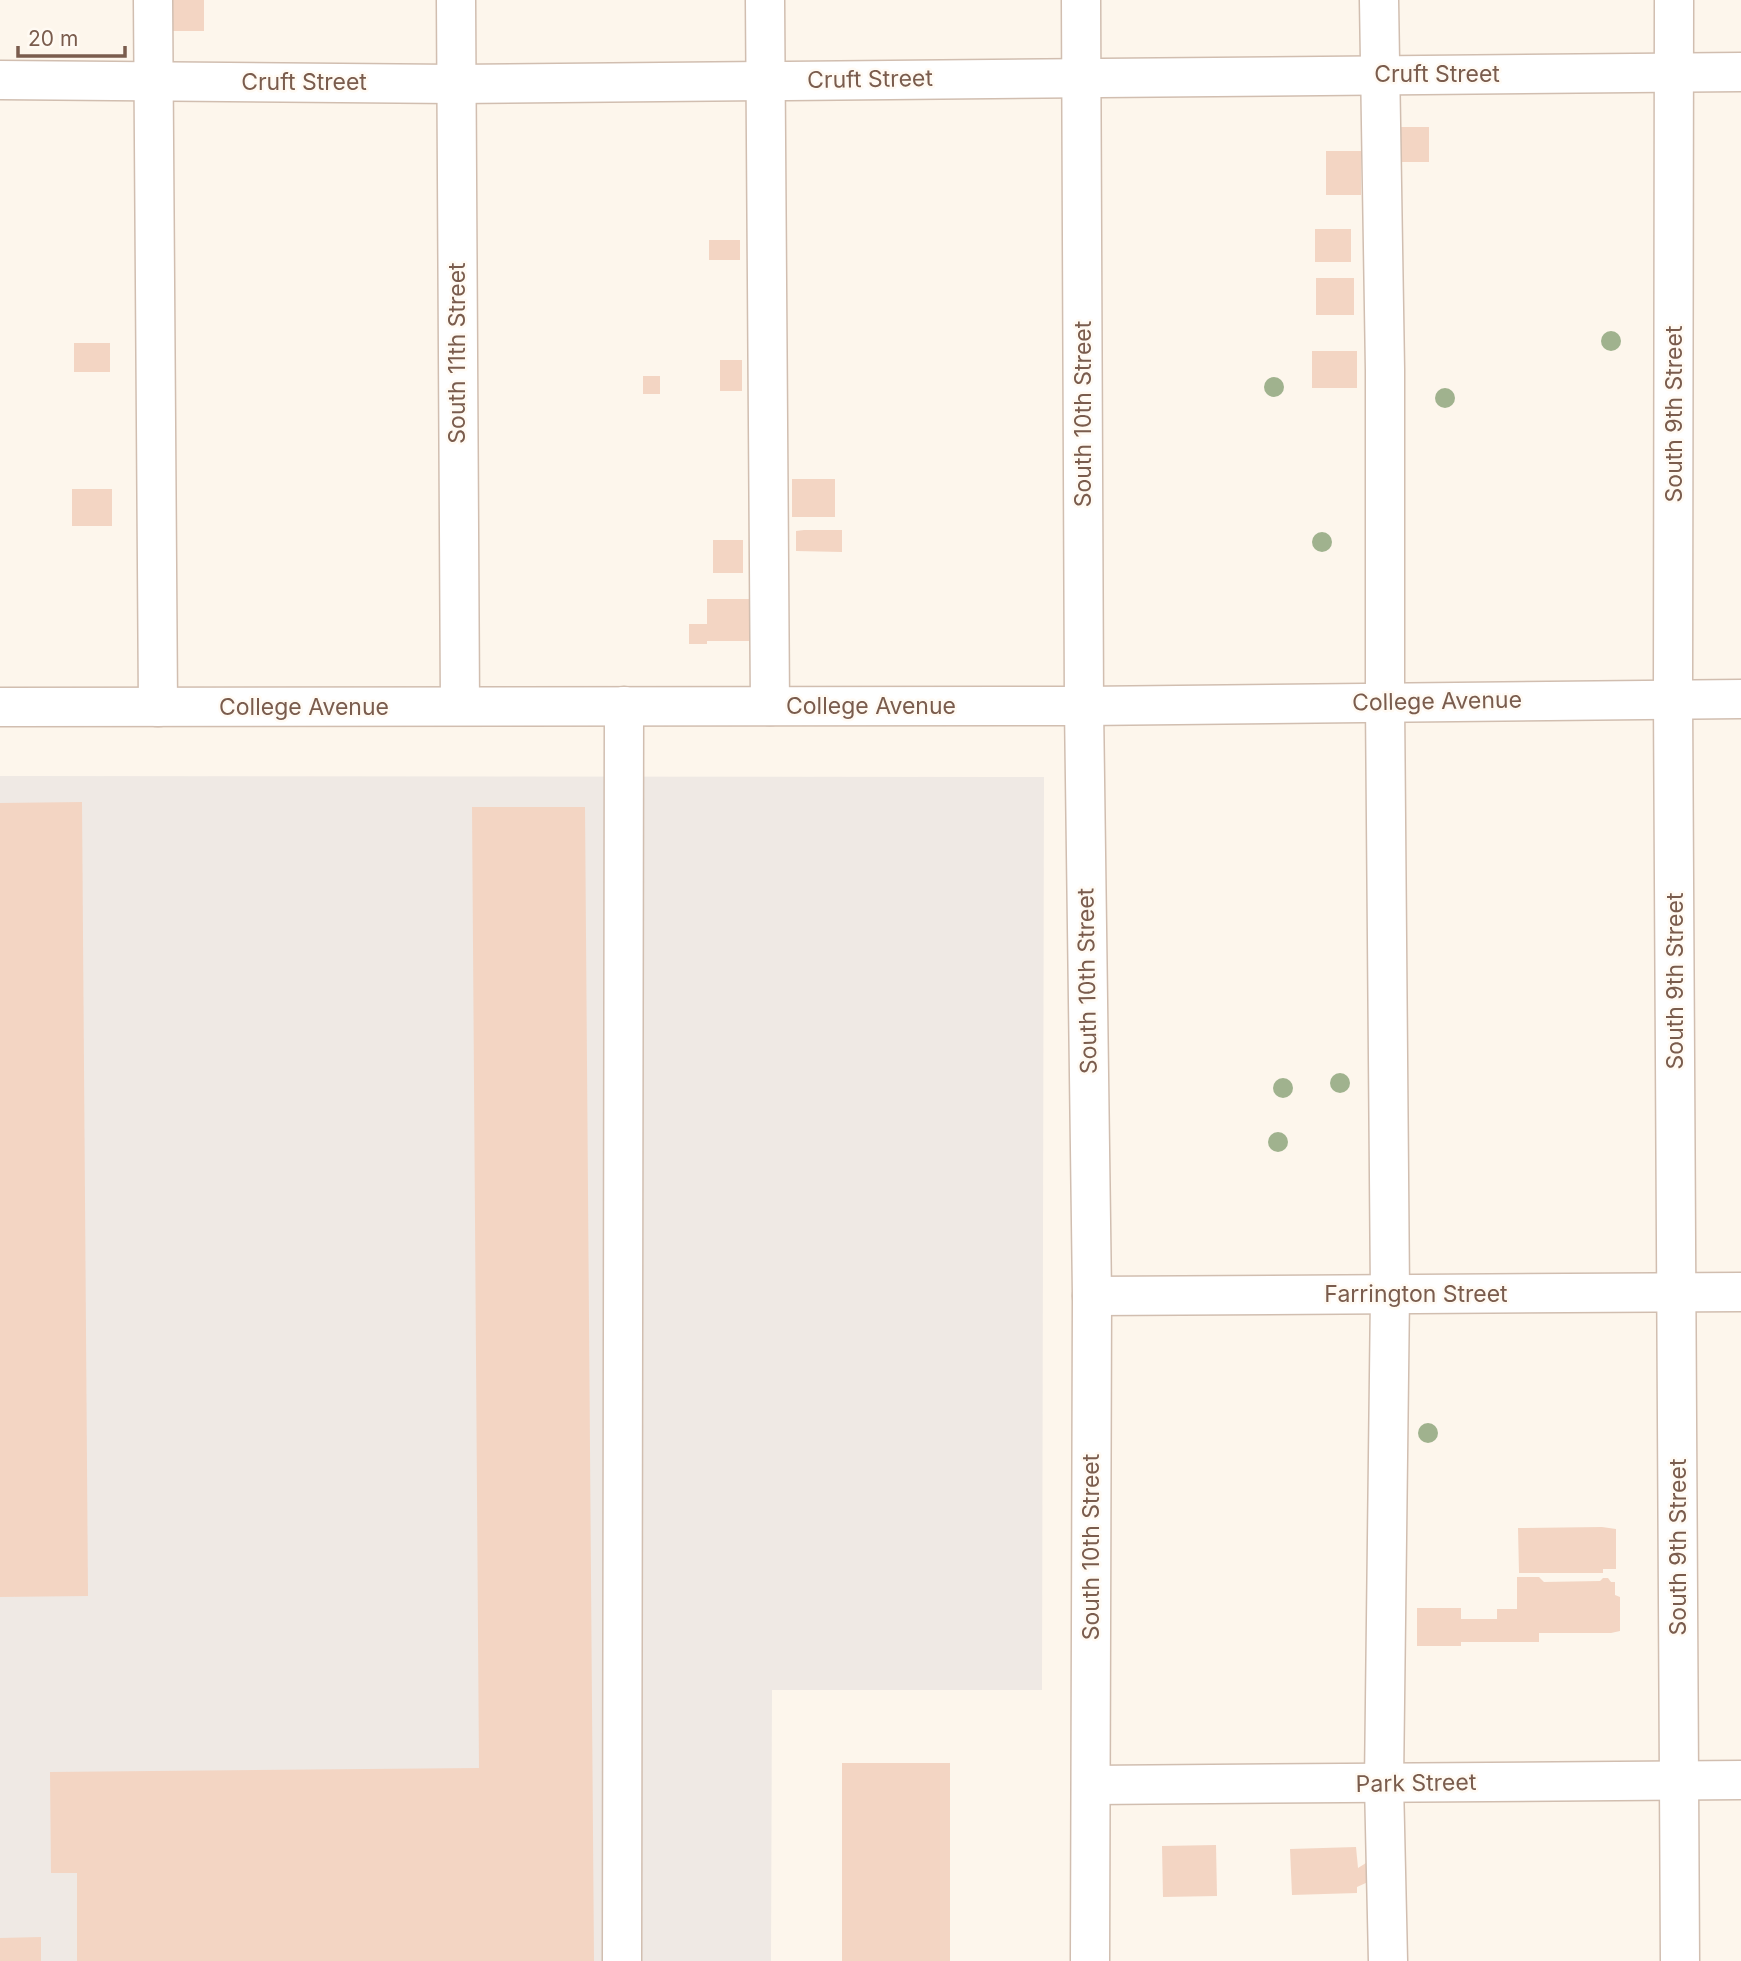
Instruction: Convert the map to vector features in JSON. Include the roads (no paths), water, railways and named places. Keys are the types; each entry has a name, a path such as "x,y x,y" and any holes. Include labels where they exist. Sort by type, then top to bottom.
{"street":[{"path":"153,0 158,707"},
{"name":"South 11th Street","path":"456,0 460,706"},
{"path":"765,0 770,706"},
{"name":"South 10th Street","path":"1082,0 1084,706 1092,1296 1090,1961"},
{"path":"1379,0 1385,370 1390,1294 1384,1783 1388,1961"},
{"name":"South 9th Street","path":"1674,0 1673,699 1680,1961"},
{"name":"Cruft Street","path":"0,80 455,83 1741,72"},
{"name":"College Avenue","path":"0,707 1084,706 1741,699"},
{"path":"622,1961 624,706"},
{"name":"Farrington Street","path":"1092,1296 1741,1292"},
{"name":"Park Street","path":"1091,1785 1741,1780"}]}
